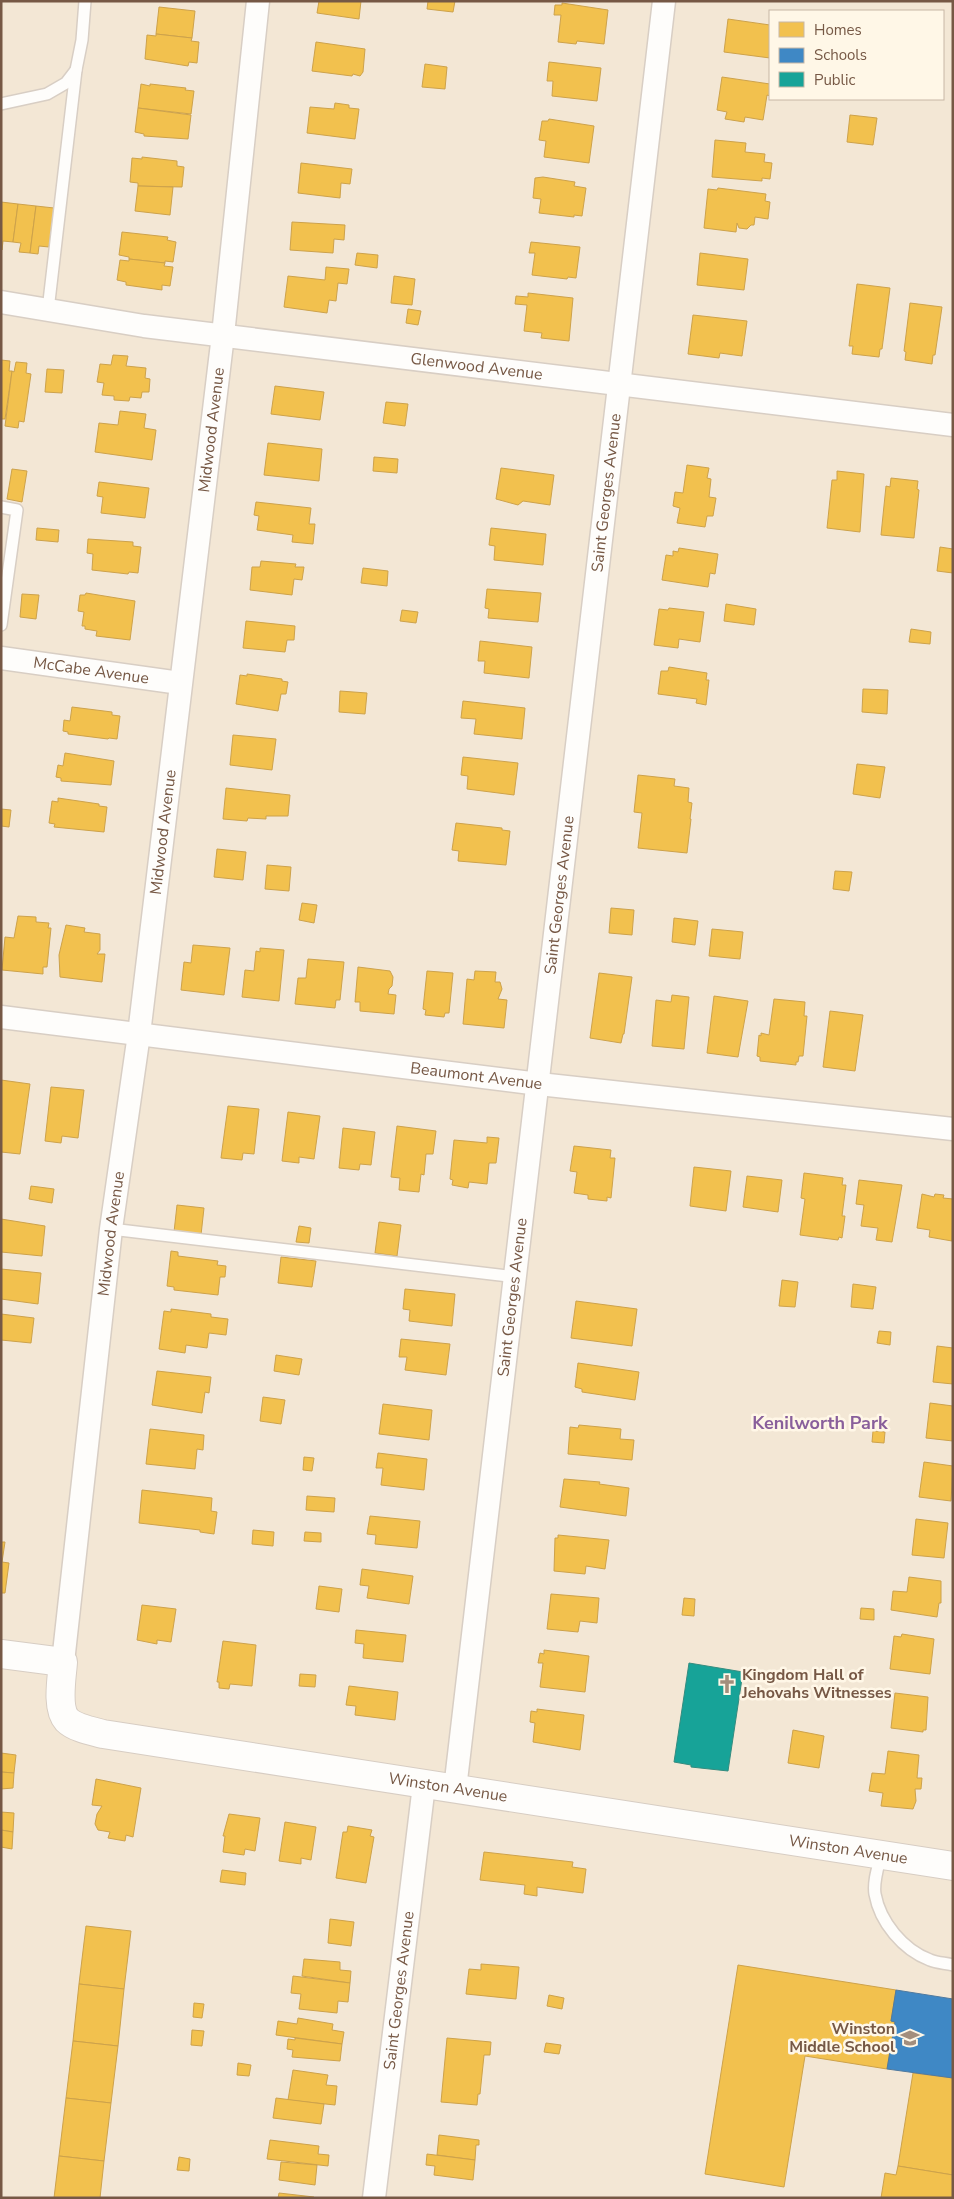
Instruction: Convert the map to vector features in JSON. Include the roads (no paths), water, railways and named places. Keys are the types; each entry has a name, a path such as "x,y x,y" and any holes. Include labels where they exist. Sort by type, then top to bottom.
{"street":[{"name":"Midwood Avenue","path":"63,1662 111,1229 139,1034 223,336 258,1"},
{"name":"Saint Georges Avenue","path":"455,1790 539,1084 664,1"},
{"name":"Glenwood Avenue","path":"1,302 144,326 953,425"},
{"name":"McCabe Avenue","path":"1,658 180,683"},
{"name":"Beaumont Avenue","path":"1,1017 539,1084 953,1129"},
{"path":"1,1654 63,1662"},
{"name":"Winston Avenue","path":"63,1662 60,1703 66,1719 81,1728 103,1734 953,1866"},
{"name":"Saint Georges Avenue","path":"374,2198 424,1785"}],"lane":[{"path":"48,310 76,70 82,40 85,1"},
{"path":"1,104 47,94 66,83 76,70"},
{"path":"1,507 17,510 1,624"},
{"path":"111,1229 516,1277"},
{"path":"881,1855 875,1893 889,1926 899,1940 913,1951 930,1960 953,1965"}],"place":[{"name":"Kingdom Hall of Jehovahs Witnesses","path":"727,1684"},
{"name":"Winston Middle School","path":"910,2038"}],"district":[{"name":"Kenilworth Park","path":"820,1423"}]}
